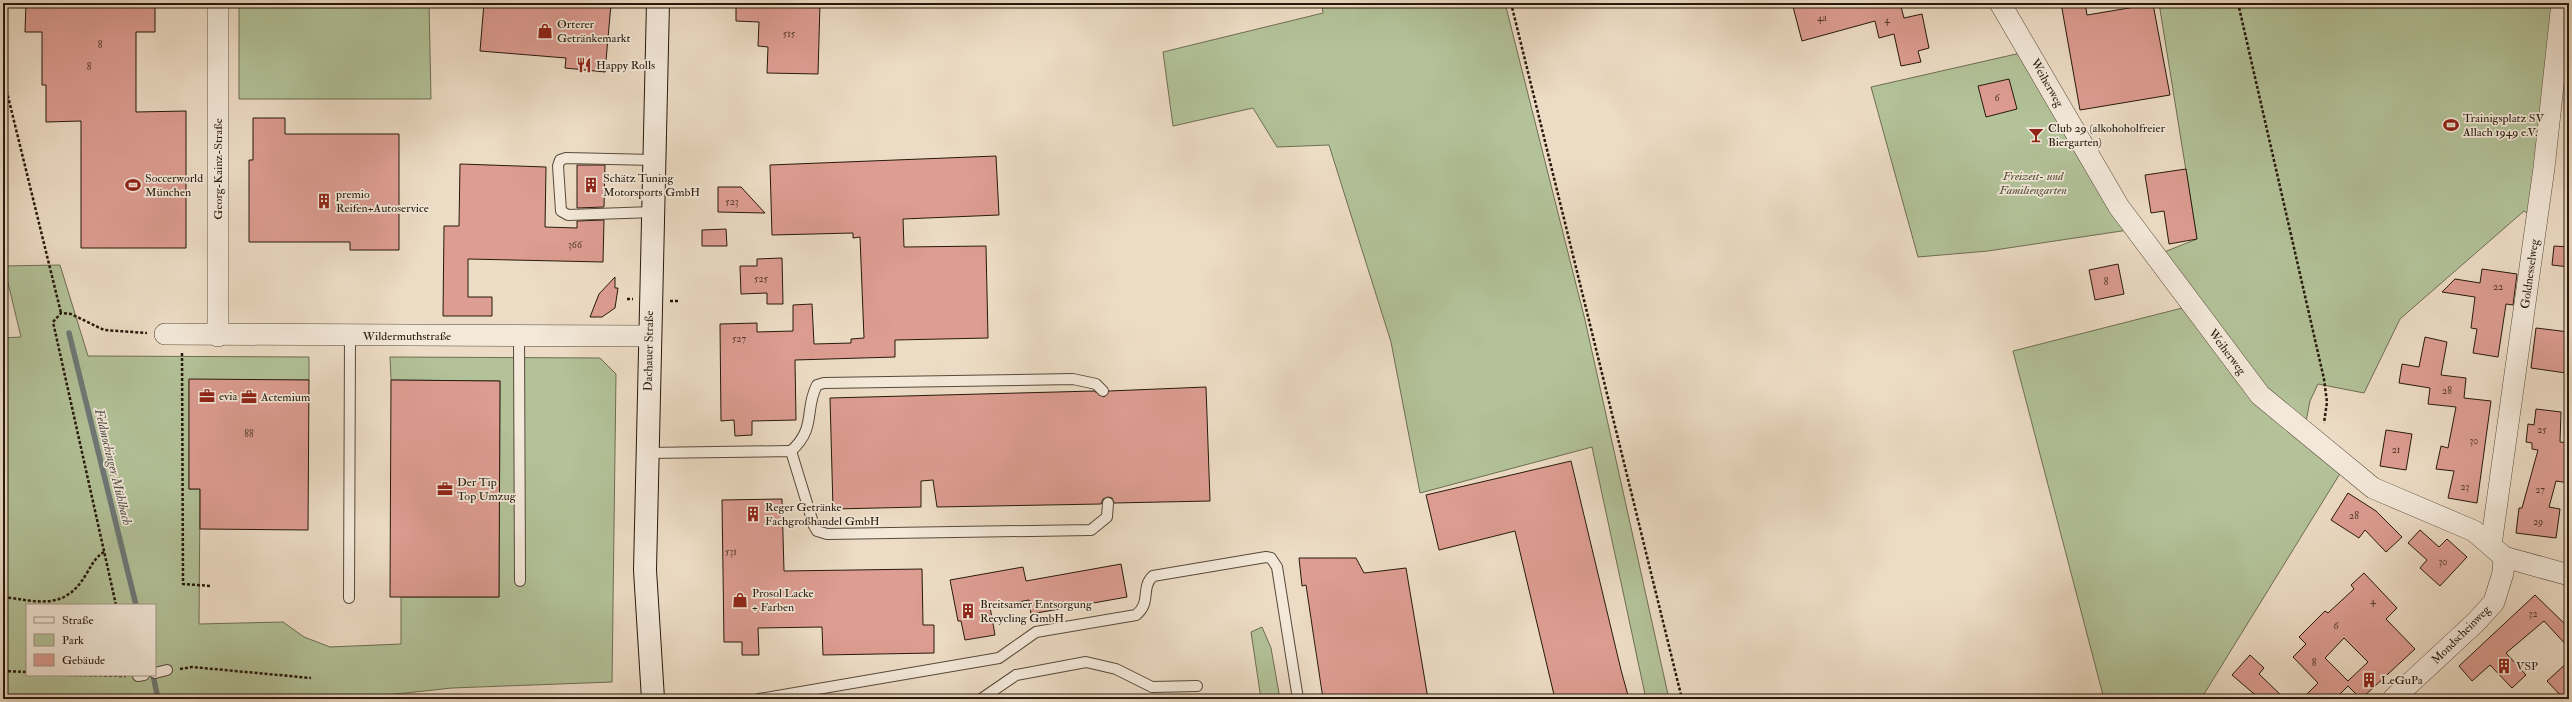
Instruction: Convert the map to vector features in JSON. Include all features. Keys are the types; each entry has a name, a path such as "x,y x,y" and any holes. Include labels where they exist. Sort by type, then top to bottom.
{"main road":[{"name":"Dachauer Straße","path":"652,699 646,570 647,452 658,3"}],"street":[{"name":"Georg-Kainz-Straße","path":"218,3 218,336"},
{"name":"Weiherweg","path":"2000,3 2119,207 2260,395 2373,488 2474,531 2497,551 2569,575"},
{"name":"Goldnesselweg","path":"2497,551 2544,168 2562,3"},
{"name":"Wildermuthstraße","path":"174,335 649,336"},
{"name":"Mondscheinweg","path":"2393,699 2478,621 2494,602 2503,573 2497,551"}],"lane":[{"path":"653,212 568,215 561,211 558,166 560,160 566,158 654,160"},
{"path":"349,598 350,336"},
{"path":"518,336 520,581"},
{"path":"647,452 790,450 800,443 809,426 813,393 817,385 824,383 1073,379 1096,384 1103,391"},
{"path":"790,450 814,526 817,531 827,534 1091,530 1107,517 1108,503"},
{"path":"759,699 999,658 1036,632 1136,615 1146,603 1146,585 1153,576 1266,557 1271,558 1277,567 1298,699"},
{"path":"981,699 1016,675 1086,662 1116,669 1152,686 1197,686"},
{"path":"156,673 167,670"}],"path":[{"path":"1510,3 1682,699"},
{"path":"2238,3 2324,379 2326,402 2322,445"},
{"path":"3,76 61,313"},
{"path":"116,604 52,328 55,317 61,313 71,314 104,330 174,335 183,584 211,586"},
{"path":"3,597 50,602 64,598 80,583 97,556 104,552"},
{"path":"167,670 192,667 310,678"},
{"path":"3,670 26,672"}],"green space":[{"path":"239,3 429,3 431,99 239,99"},
{"path":"1322,3 1505,3 1585,320 1669,699 1646,699 1592,447 1420,493 1391,342 1329,145 1277,147 1253,108 1173,126 1163,52 1323,13"},
{"path":"2159,3 2560,3 2534,217 2524,211 2400,319 2364,393 2318,384 2310,401 2303,437 2341,472 2201,699 2104,699 2013,351 2194,305 2154,256 2197,239"},
{"name":"Freizeit- und Familiengarten","path":"2025,52 2135,229 1988,251 1918,257 1871,87"},
{"path":"60,265 88,356 309,357 309,380 189,380 189,489 200,489 199,624 283,622 304,637 330,647 401,644 401,597 499,597 500,381 391,380 390,357 600,358 616,374 612,682 452,688 350,699 241,695 237,699 3,699 3,338 21,337 4,266"},
{"path":"1262,627 1271,648 1280,699 1261,699 1251,632"}],"building":[{"path":"26,3 155,3 155,32 136,32 136,112 186,111 186,248 81,248 81,121 46,122 46,85 42,85 42,32 25,32"},
{"name":"Orterer Getränkemarkt","path":"484,3 611,4 605,72 565,68 566,58 480,51"},
{"path":"736,3 820,3 818,74 767,73 768,47 758,46 759,22 736,21"},
{"path":"1792,3 1825,3 1826,8 1843,3 1900,3 1904,18 1922,14 1929,48 1918,51 1921,62 1901,66 1894,34 1879,38 1875,21 1802,41"},
{"path":"2061,3 2085,3 2087,15 2153,4 2170,95 2080,110"},
{"path":"2009,79 2017,109 1986,117 1978,86"},
{"name":"premio Reifen+Autoservice","path":"253,118 285,118 285,134 399,134 399,250 350,250 350,242 249,242 249,160 253,160"},
{"path":"996,156 999,215 903,219 904,247 986,246 988,338 895,340 895,357 795,360 796,420 752,421 752,435 735,436 734,420 721,421 720,324 757,323 757,332 793,331 793,305 812,304 814,344 851,343 851,339 864,338 860,237 853,238 853,233 772,235 770,165"},
{"path":"460,164 546,167 545,227 577,228 577,221 604,220 603,262 468,259 468,297 492,297 492,316 443,316 444,226 459,226"},
{"name":"Schätz Tuning Motorsports GmbH","path":"577,165 605,165 604,207 577,208"},
{"path":"2186,169 2197,239 2169,244 2164,211 2151,213 2145,175"},
{"path":"718,187 741,187 765,213 718,212"},
{"path":"726,229 727,246 702,246 702,230"},
{"path":"2554,246 2569,247 2569,267 2552,265"},
{"path":"782,258 783,304 767,304 767,293 741,294 740,266 757,266 757,259"},
{"path":"2118,264 2124,294 2095,300 2089,270"},
{"path":"2482,269 2517,274 2513,305 2506,304 2498,357 2473,353 2477,329 2471,328 2475,297 2442,292 2455,279 2480,283"},
{"path":"615,277 615,288 618,288 615,308 602,317 590,317 599,294"},
{"path":"2536,328 2569,332 2566,373 2531,368"},
{"path":"2425,337 2447,342 2441,375 2466,378 2464,398 2491,401 2477,503 2448,498 2454,471 2436,469 2441,446 2448,448 2456,407 2428,404 2430,388 2399,383 2402,364 2419,367"},
{"path":"189,379 309,380 308,530 200,529 200,489 189,489"},
{"name":"Der Tip Top Umzug","path":"391,380 500,381 499,597 390,597"},
{"path":"1206,387 1210,501 1114,503 1112,498 1108,497 1103,499 1101,504 937,507 933,480 921,481 921,507 833,509 830,398 1094,391 1104,397 1109,391"},
{"path":"2536,409 2561,412 2560,442 2569,443 2569,483 2556,481 2549,507 2560,509 2556,538 2516,533 2519,508 2522,508 2538,450 2532,449 2532,443 2526,442 2528,424 2534,425"},
{"path":"2386,430 2412,434 2406,470 2380,466"},
{"path":"1571,461 1629,699 1555,699 1515,531 1439,550 1426,495"},
{"path":"2348,493 2376,511 2402,537 2386,552 2365,530 2359,538 2331,520"},
{"path":"782,499 784,571 922,569 923,625 934,625 934,653 823,655 822,627 758,628 759,655 742,655 742,642 724,642 722,500"},
{"path":"2420,530 2439,547 2447,539 2467,557 2440,586 2420,568 2427,560 2408,543"},
{"path":"1299,558 1356,558 1364,573 1406,568 1428,699 1323,699 1306,585 1302,586"},
{"path":"1121,564 1127,597 1031,614 1029,600 990,607 995,635 965,640 961,621 958,621 950,580 1023,567 1026,581"},
{"path":"2364,573 2397,608 2386,619 2415,649 2361,699 2348,686 2335,699 2302,699 2318,683 2293,657 2306,644 2299,637 2325,611 2328,613 2354,589 2351,585","holes":["2344,638 2368,662 2348,681 2325,658"]},
{"path":"2535,595 2569,628 2569,648 2544,621 2506,653 2526,675 2512,688 2490,665 2472,681 2459,666"},
{"path":"2250,655 2264,668 2259,674 2285,699 2260,699 2232,675"},
{"path":"2569,661 2569,699 2564,699 2547,681"}],"waterway":[{"name":"Feldmochinger Mühlbach","path":"69,333 136,604"},
{"name":"Feldmochinger Mühlbach","path":"153,676 158,699"}],"place":[{"name":"Orterer Getränkemarkt","path":"545,31"},
{"name":"Happy Rolls","path":"584,65"},
{"name":"Trainigsplatz SV Allach 1949 e.V.","path":"2451,125"},
{"name":"Club 29 (alkohoholfreier Biergarten)","path":"2036,135"},
{"name":"Soccerworld München","path":"133,185"},
{"name":"Schätz Tuning Motorsports GmbH","path":"591,185"},
{"name":"premio Reifen+Autoservice","path":"324,201"},
{"name":"evia","path":"207,396"},
{"name":"Actemium","path":"249,397"},
{"name":"Der Tip Top Umzug","path":"445,489"},
{"name":"Reger Getränke Fachgroßhandel GmbH","path":"753,514"},
{"name":"Prosol Lacke + Farben","path":"740,600"},
{"name":"Breitsamer Entsorgung Recycling GmbH","path":"968,611"},
{"name":"VSP","path":"2504,666"},
{"name":"LeGuPa","path":"2369,680"}]}
